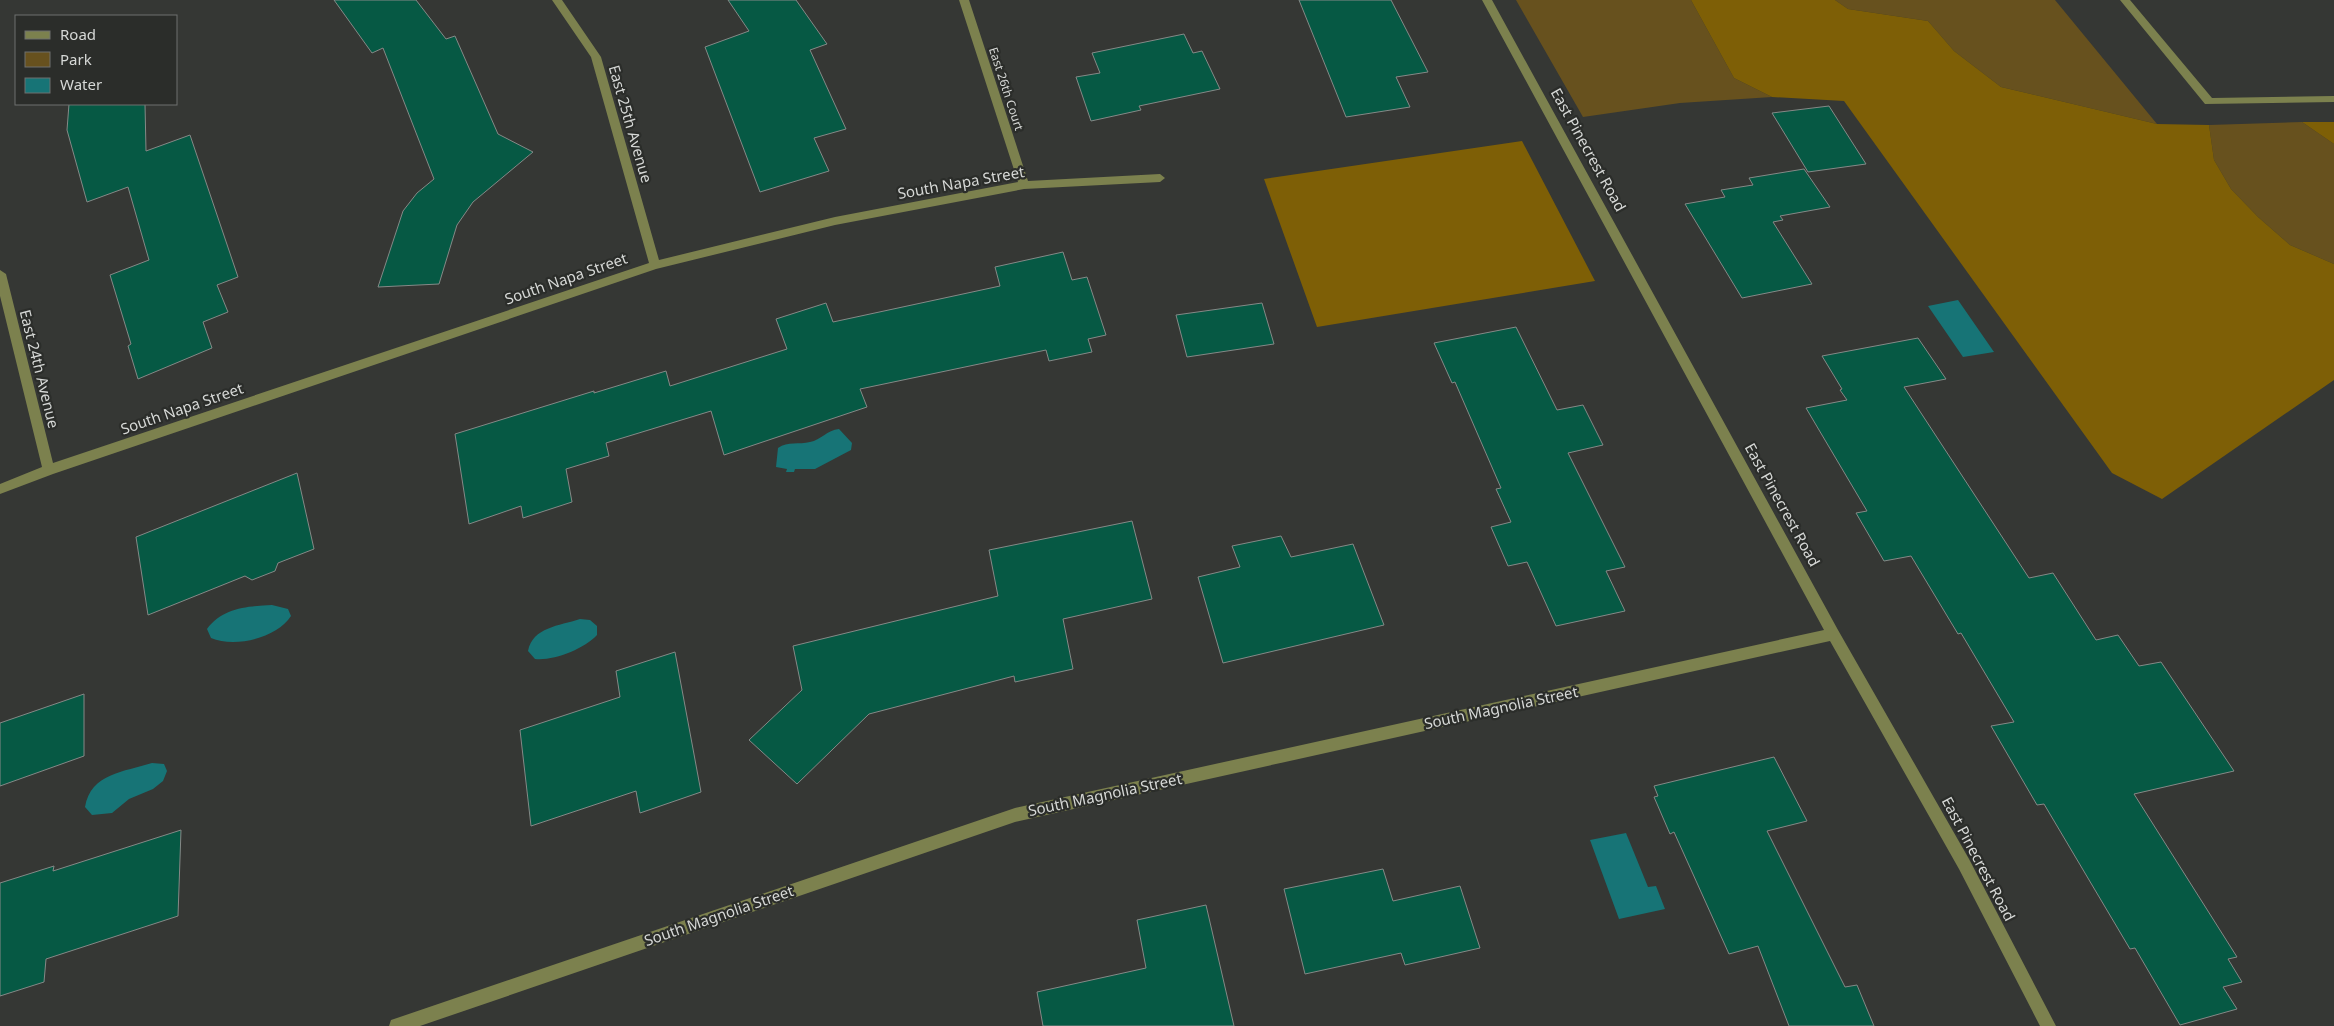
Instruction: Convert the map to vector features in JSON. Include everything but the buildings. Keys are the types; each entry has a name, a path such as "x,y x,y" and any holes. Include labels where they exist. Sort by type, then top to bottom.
{"street":[{"name":"East 25th Avenue","path":"557,0 596,57 655,265"},
{"name":"East 26th Court","path":"964,0 1024,185"},
{"name":"East Pinecrest Road","path":"1487,0 1833,634 1964,864 2048,1026"},
{"path":"2125,0 2209,102 2334,99"},
{"name":"South Napa Street","path":"0,488 655,265 835,221 1024,185 1160,178"},
{"name":"East 24th Avenue","path":"0,274 49,470"},
{"name":"South Magnolia Street","path":"397,1026 1016,815 1833,634"}],"green space":[{"path":"1516,0 1691,0 1734,78 1772,97 1680,103 1583,117"},
{"path":"1835,0 2055,0 2157,124 2001,87 1954,51 1928,21 1848,9"},
{"path":"2302,122 2334,144 2334,264 2290,245 2258,217 2231,189 2214,160 2209,125"}],"shaded area":[{"path":"1691,0 1835,0 1848,9 1928,21 1954,51 2001,87 2157,124 2209,125 2214,160 2231,189 2258,217 2290,245 2334,264 2334,380 2162,499 2112,473 1844,101 1772,97 1734,78"},
{"path":"2302,122 2334,122 2334,144"},
{"path":"1522,141 1595,281 1317,327 1264,179"}],"water":[{"path":"1958,300 1994,352 1963,357 1928,306"},
{"path":"839,429 852,443 851,450 815,469 795,469 794,472 786,472 787,469 776,467 778,448 790,444 814,441 831,431"},
{"path":"272,605 288,609 291,616 285,624 276,630 255,639 243,641 221,641 211,638 207,629 213,622 228,612 245,607"},
{"path":"580,619 590,620 597,626 597,635 584,645 560,656 543,659 535,659 528,651 535,637 541,632"},
{"path":"152,763 164,764 167,771 163,781 153,789 129,799 112,813 92,815 85,807 88,796 101,781 120,772"},
{"path":"1626,833 1648,887 1656,886 1665,909 1619,919 1590,840"}]}
